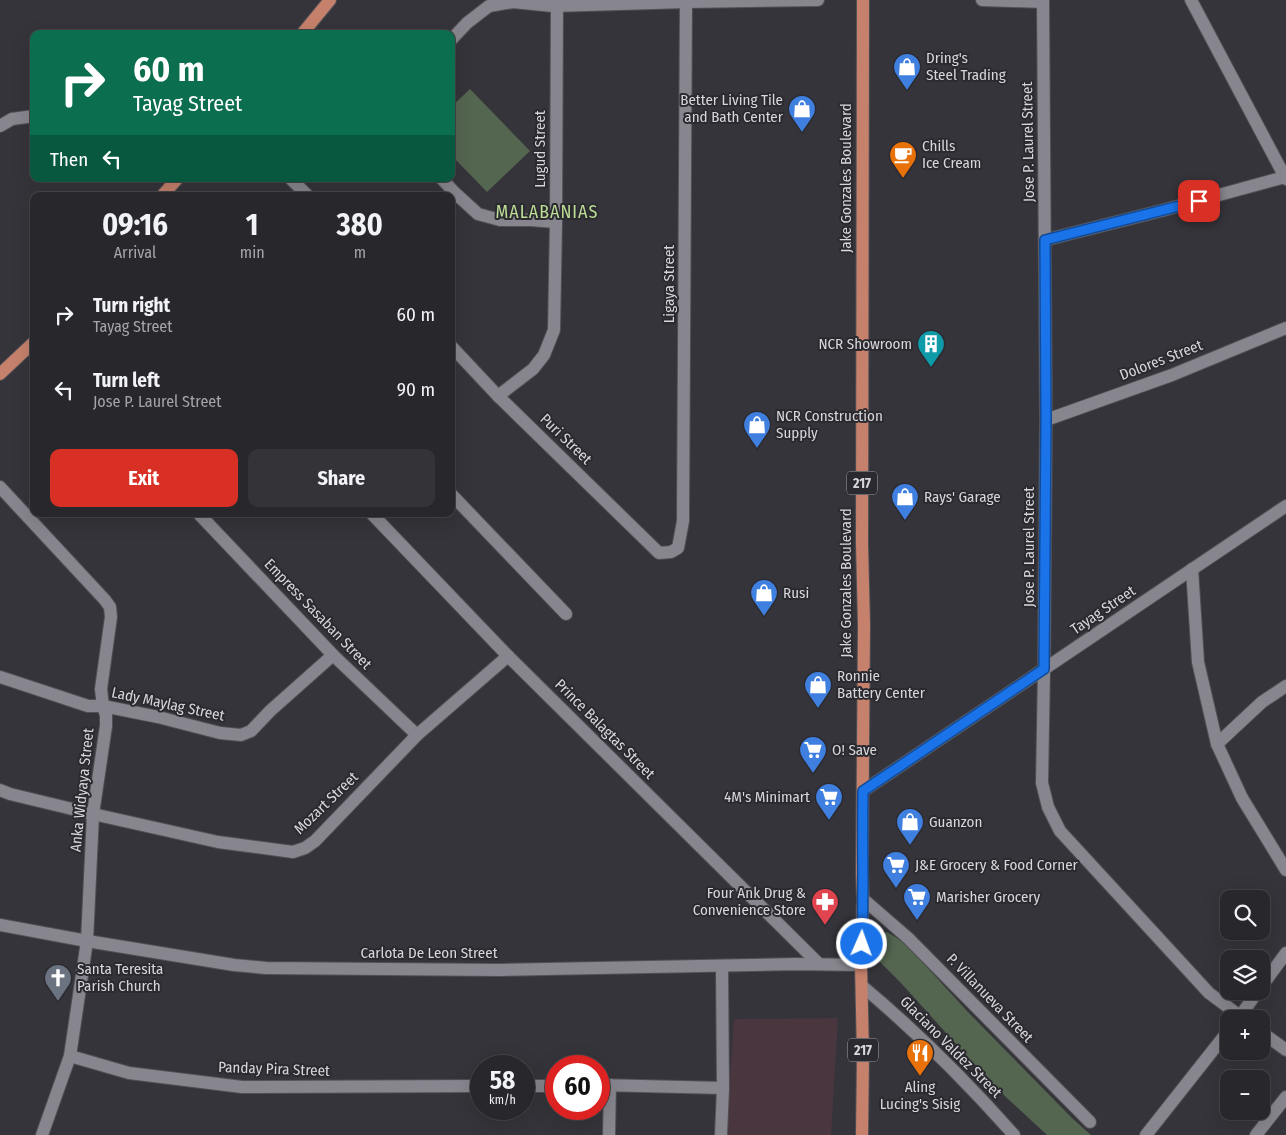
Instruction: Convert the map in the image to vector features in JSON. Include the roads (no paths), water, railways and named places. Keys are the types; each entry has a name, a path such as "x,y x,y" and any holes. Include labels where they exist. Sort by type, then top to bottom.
{"main road":[{"path":"305,30 330,0"},
{"name":"Jake Gonzales Boulevard","path":"862,1135 861,965 864,625 862,544 863,0"},
{"path":"0,374 30,346"}],"street":[{"path":"455,36 467,23 489,6 513,2 553,6 557,3 818,0"},
{"path":"982,0 1043,1"},
{"path":"1045,240 1286,178 1192,0"},
{"name":"Ligaya Street","path":"659,553 670,552 678,548 684,520 686,1"},
{"name":"Jose P. Laurel Street","path":"1043,1 1046,420 1042,783 1048,807 1060,830 1209,993 1230,1010"},
{"name":"Lugud Street","path":"498,396 533,369 544,356 554,330 557,3"},
{"path":"0,126 12,119 30,117"},
{"path":"294,182 304,192"},
{"path":"445,182 454,192"},
{"path":"455,193 478,214 500,220 556,222"},
{"name":"Dolores Street","path":"1046,420 1172,375 1286,328"},
{"name":"Puri Street","path":"455,350 498,396 659,553"},
{"name":"Anka Widyaya Street","path":"0,486 110,607 111,617 101,689 106,714 106,726 93,814 87,941 70,1056 42,1135"},
{"path":"455,498 566,614"},
{"name":"Tayag Street","path":"863,791 1286,506"},
{"name":"Empress Sasaban Street","path":"202,517 333,655 417,735"},
{"name":"Prince Balagtas Street","path":"375,517 508,656 819,964"},
{"path":"1192,569 1198,662 1217,744 1242,798 1286,870"},
{"name":"Lady Maylag Street","path":"0,677 88,706 103,706 158,717 220,733 241,735 251,731 270,711 333,655"},
{"name":"Mozart Street","path":"0,790 93,814 218,842 293,852 305,848 315,841 417,735 508,656"},
{"path":"1217,744 1262,702 1286,686"},
{"name":"P. Villanueva Street","path":"863,899 908,938 1090,1122"},
{"name":"Carlota De Leon Street","path":"0,925 234,965 293,969 500,970 819,964 861,965"},
{"path":"1270,974 1286,952"},
{"path":"721,1135 723,1088 722,967"},
{"name":"Glaciano Valdez Street","path":"862,986 894,1012 932,1049 1014,1135"},
{"path":"1270,1038 1286,1050"},
{"path":"1146,1135 1220,1041"},
{"name":"Panday Pira Street","path":"70,1056 129,1073 242,1087 470,1086"},
{"path":"610,1085 723,1088"},
{"path":"1256,1135 1286,1097"},
{"path":"608,1120 609,1135"}],"place":[{"name":"Dring's Steel Trading","path":"907,91"},
{"name":"Better Living Tile and Bath Center","path":"802,133"},
{"name":"Chills Ice Cream","path":"903,179"},
{"name":"NCR Showroom","path":"931,368"},
{"name":"NCR Construction Supply","path":"757,449"},
{"name":"Rays' Garage","path":"905,521"},
{"name":"Rusi","path":"764,617"},
{"name":"Ronnie Battery Center","path":"818,709"},
{"name":"O! Save","path":"813,774"},
{"name":"4M's Minimart","path":"829,821"},
{"name":"Guanzon","path":"910,846"},
{"name":"J&E Grocery & Food Corner","path":"896,889"},
{"name":"Marisher Grocery","path":"917,921"},
{"name":"Four Ank Drug & Convenience Store","path":"825,926"},
{"name":"Santa Teresita Parish Church","path":"58,1002"},
{"name":"Aling Lucing's Sisig","path":"920,1077"}],"district":[{"name":"MALABANIAS","path":"547,212"}]}
